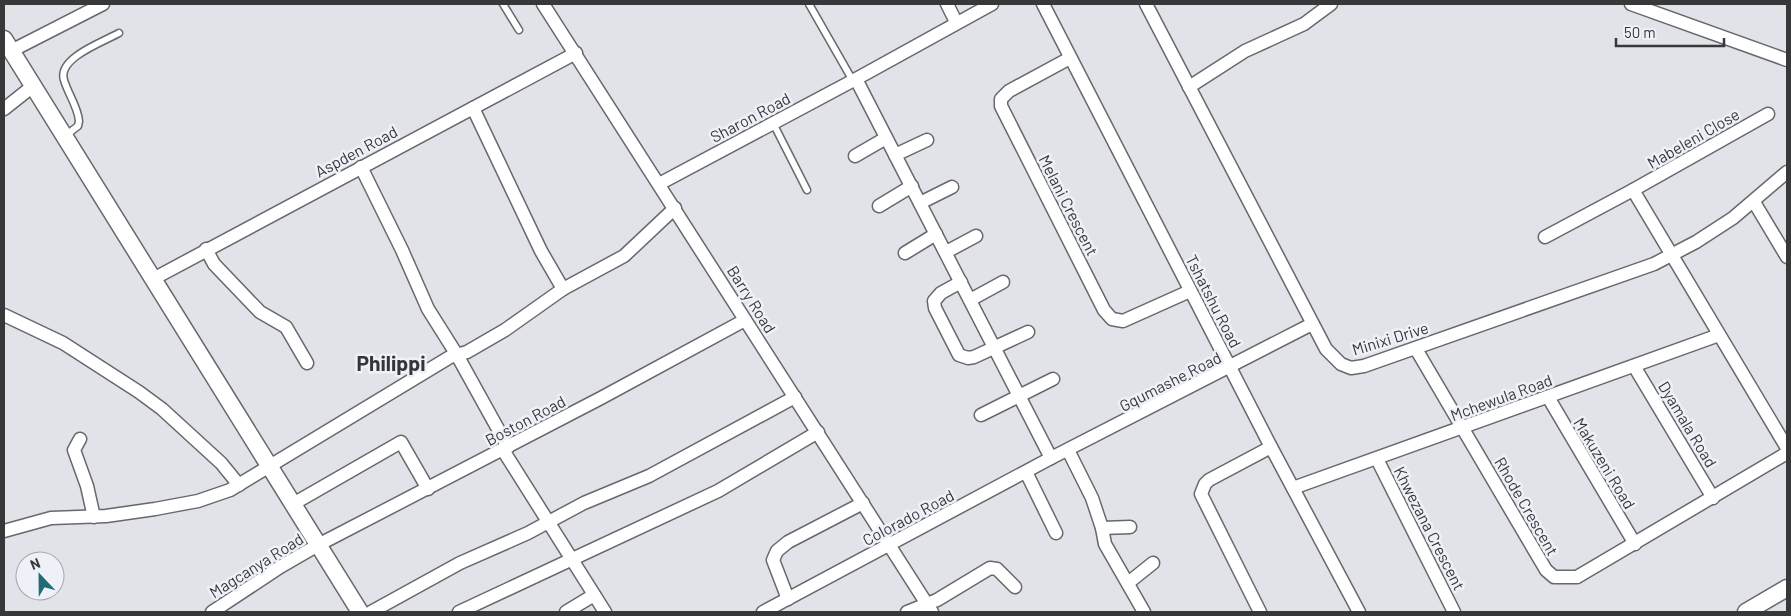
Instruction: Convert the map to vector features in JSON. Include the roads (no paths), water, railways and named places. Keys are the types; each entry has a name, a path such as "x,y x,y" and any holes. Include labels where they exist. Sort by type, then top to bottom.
{"street":[{"path":"103,4 7,45 360,612"},
{"name":"Barry Road","path":"543,4 929,608"},
{"path":"947,4 956,22"},
{"name":"Sharon Road","path":"659,184 855,80 956,22 992,4"},
{"name":"Tshatshu Road","path":"1043,4 1271,447 1359,612"},
{"name":"Minixi Drive","path":"1146,4 1312,324 1333,357 1351,368 1364,366 1416,349 1672,256 1696,242 1754,202 1787,172"},
{"path":"1189,87 1245,51 1304,24 1331,4"},
{"path":"1631,4 1787,60"},
{"name":"Aspden Road","path":"153,279 576,53"},
{"name":"Melani Crescent","path":"1070,58 1009,90 1001,100 1001,106 1104,310 1112,320 1123,321 1190,291"},
{"path":"855,80 912,186 1051,458"},
{"path":"4,109 33,86"},
{"path":"473,108 541,251 563,289"},
{"name":"Mabeleni Close","path":"1544,237 1633,190 1768,114"},
{"path":"855,156 886,138"},
{"path":"895,155 927,140"},
{"path":"361,167 398,241 428,309 457,355 505,449 571,560 605,612"},
{"path":"879,206 912,186"},
{"path":"920,203 952,187"},
{"path":"1633,190 1787,448"},
{"path":"1754,202 1786,253"},
{"path":"4,531 51,518 127,514 198,501 239,485 269,465 442,362 467,352 506,330 563,289 624,256 675,208"},
{"path":"905,253 936,234"},
{"path":"946,252 976,236"},
{"path":"206,249 214,264 260,312 286,327 307,363"},
{"path":"961,282 941,293 934,301 934,308 957,352 968,358 1028,332"},
{"path":"970,300 1003,282"},
{"path":"4,315 63,343 139,392 162,409 221,463 239,485"},
{"name":"Boston Road","path":"318,545 505,449 745,320"},
{"name":"Gqumashe Road","path":"1068,450 1231,368 1312,324"},
{"name":"Mchewula Road","path":"1293,488 1719,335"},
{"name":"Rhode Crescent","path":"1416,349 1546,570 1554,577 1577,578 1787,453"},
{"name":"Dyamala Road","path":"1634,366 1713,498"},
{"path":"981,415 1053,379"},
{"path":"371,612 453,566 548,522 584,503 649,476 795,397"},
{"name":"Makuzeni Road","path":"1548,397 1635,544"},
{"path":"458,612 718,491 818,432"},
{"path":"80,439 74,450 87,486 94,517"},
{"path":"293,504 401,442 428,489"},
{"path":"1260,612 1201,494 1204,484 1209,480 1271,447"},
{"path":"1068,450 1086,485 1102,528 1105,544 1144,612"},
{"name":"Colorado Road","path":"763,612 1068,450"},
{"name":"Khwezana Crescent","path":"1377,459 1454,612"},
{"path":"1026,472 1056,533"},
{"path":"788,599 773,560 777,550 788,542 863,503"},
{"path":"1102,528 1130,527"},
{"name":"Magcanya Road","path":"212,612 280,567 318,545"},
{"path":"1128,583 1153,563"},
{"path":"907,612 929,608 990,568 997,569 1015,587"},
{"path":"1746,612 1787,588"},
{"path":"566,612 594,595"}],"lane":[{"path":"503,4 519,30"},
{"path":"809,4 855,80"},
{"path":"64,136 78,126 79,121 62,74 67,62 119,33"},
{"path":"773,123 807,190"}],"district":[{"name":"Philippi","path":"391,362"}]}
